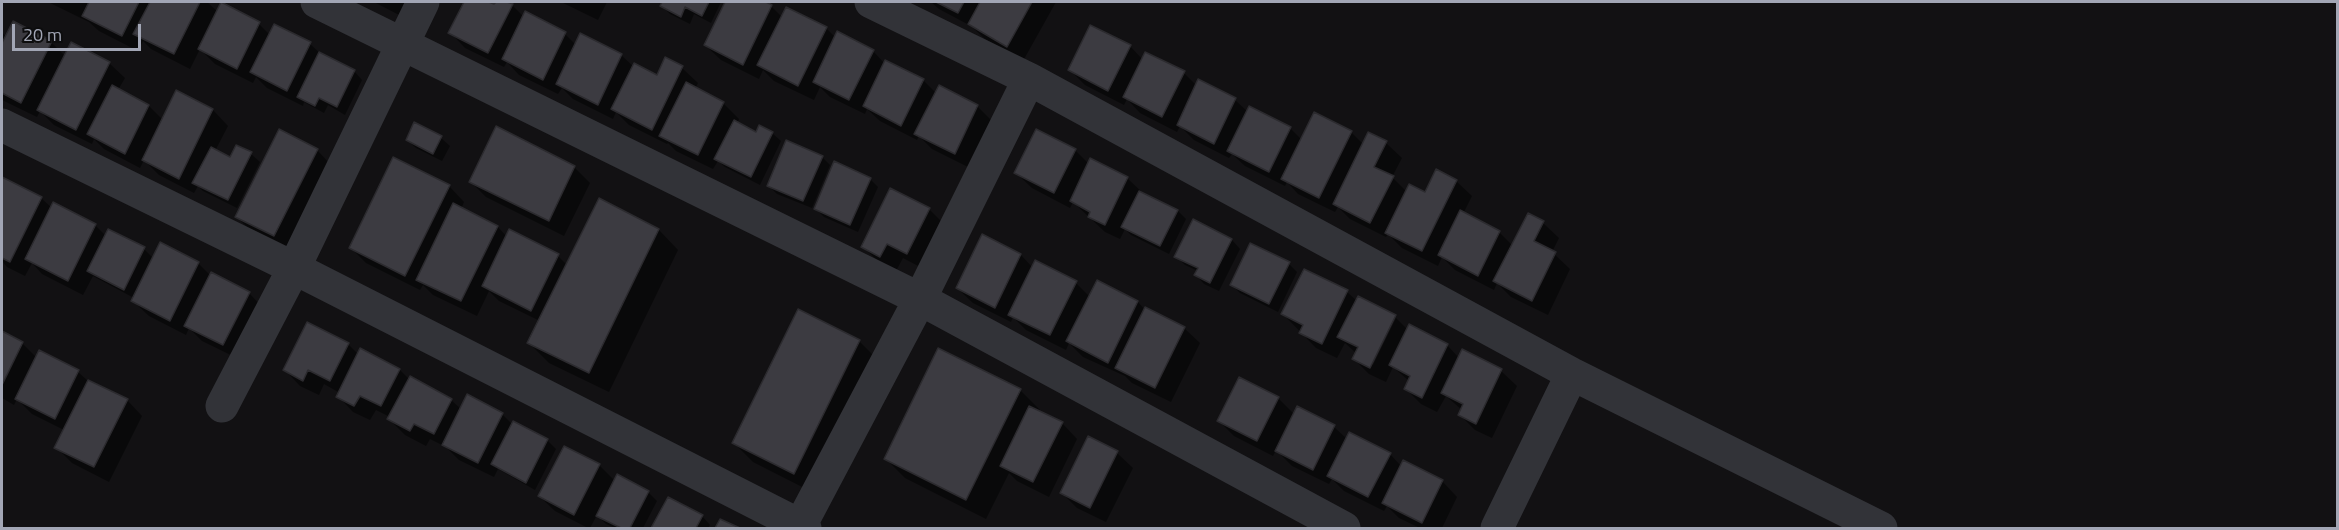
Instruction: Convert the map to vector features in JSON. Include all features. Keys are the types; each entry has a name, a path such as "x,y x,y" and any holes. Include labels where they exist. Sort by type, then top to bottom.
{"street":[{"path":"317,2 920,299 1344,528"},
{"path":"222,406 294,268 423,2"},
{"path":"871,2 1029,79 1572,374 1881,528"},
{"path":"2,125 294,268 801,528 920,299 1029,79"},
{"path":"1497,528 1572,374"}],"building":[{"path":"89,2 139,2 122,36 82,16"},
{"path":"150,2 200,2 174,54 133,34"},
{"path":"221,2 260,22 237,69 198,49"},
{"path":"464,2 513,4 488,53 448,33"},
{"path":"662,2 709,2 702,16 685,7 681,17 660,6"},
{"path":"725,2 766,2 772,5 743,65 704,45"},
{"path":"936,2 964,2 958,13"},
{"path":"980,2 1032,2 1007,47 968,24"},
{"path":"786,7 827,27 798,86 757,65"},
{"path":"525,11 566,32 543,80 502,59"},
{"path":"13,21 52,41 21,103 2,93 2,43"},
{"path":"274,24 311,42 287,91 250,72"},
{"path":"1090,25 1131,45 1108,91 1068,70"},
{"path":"837,31 874,50 849,100 813,82"},
{"path":"580,33 622,54 598,105 556,84"},
{"path":"71,42 110,62 76,130 37,110"},
{"path":"319,52 355,70 337,107 319,98 315,106 297,97"},
{"path":"1145,52 1185,71 1162,117 1123,97"},
{"path":"665,57 683,66 652,130 611,109 634,63 657,75"},
{"path":"885,60 924,79 901,126 863,106"},
{"path":"1198,79 1236,98 1214,144 1177,125"},
{"path":"686,82 724,102 698,155 659,136"},
{"path":"112,85 149,105 125,154 87,134"},
{"path":"939,85 978,105 955,154 914,134"},
{"path":"176,90 213,109 179,179 142,160"},
{"path":"1249,106 1291,127 1269,172 1227,151"},
{"path":"1314,112 1352,131 1319,198 1281,179"},
{"path":"734,120 756,132 759,125 773,132 751,177 714,159"},
{"path":"414,122 442,136 433,154 406,140"},
{"path":"496,126 575,166 549,221 469,182"},
{"path":"279,129 318,149 274,236 235,217"},
{"path":"1036,129 1076,149 1054,193 1014,173"},
{"path":"1368,132 1387,141 1374,167 1394,176 1370,223 1333,204"},
{"path":"786,140 823,156 803,201 767,186"},
{"path":"236,145 252,152 228,200 192,183 211,147 230,157"},
{"path":"393,157 450,185 405,276 349,248"},
{"path":"1090,158 1128,177 1105,225 1088,217 1090,212 1070,201"},
{"path":"834,161 871,178 850,225 814,209"},
{"path":"1436,169 1457,180 1422,251 1385,233 1409,184 1425,192"},
{"path":"2,177 42,197 10,262 2,258"},
{"path":"890,188 930,208 907,254 887,244 880,257 861,247"},
{"path":"1139,191 1178,210 1160,246 1121,227"},
{"path":"599,198 659,229 589,373 527,343"},
{"path":"53,202 96,224 68,281 25,259"},
{"path":"453,203 498,226 461,301 416,280"},
{"path":"1460,210 1500,231 1478,276 1438,255"},
{"path":"1528,213 1544,221 1534,241 1556,252 1532,301 1493,281"},
{"path":"1193,219 1232,239 1210,283 1194,275 1198,268 1174,257"},
{"path":"108,229 145,247 124,290 87,271"},
{"path":"509,229 559,254 531,311 482,286"},
{"path":"982,234 1021,254 995,308 956,288"},
{"path":"160,242 199,262 170,321 131,301"},
{"path":"1250,243 1290,262 1269,304 1230,285"},
{"path":"1035,260 1077,281 1050,335 1008,315"},
{"path":"1304,269 1348,290 1322,344 1299,333 1303,325 1281,314"},
{"path":"211,272 250,292 223,345 184,326"},
{"path":"1097,280 1138,301 1108,363 1066,341"},
{"path":"1358,296 1396,315 1370,368 1352,359 1358,347 1337,337"},
{"path":"1145,307 1185,327 1155,388 1115,368"},
{"path":"798,309 860,340 794,474 732,443"},
{"path":"307,322 349,343 330,381 308,370 303,381 283,370"},
{"path":"1409,324 1448,344 1422,398 1404,389 1410,376 1389,365"},
{"path":"2,331 23,342 2,385"},
{"path":"360,348 400,369 381,406 360,396 354,406 336,397"},
{"path":"938,348 1021,389 966,500 884,459"},
{"path":"1462,349 1502,369 1476,424 1458,415 1463,404 1441,393"},
{"path":"39,350 79,370 55,419 15,399"},
{"path":"410,376 452,399 434,434 414,424 410,431 387,419"},
{"path":"1239,377 1279,397 1257,441 1217,421"},
{"path":"88,380 128,399 94,467 54,448"},
{"path":"467,394 503,413 478,463 442,445"},
{"path":"1029,406 1063,422 1033,482 1000,466"},
{"path":"1297,406 1335,425 1313,470 1275,451"},
{"path":"513,421 548,439 526,483 491,464"},
{"path":"1349,432 1391,453 1368,497 1327,476"},
{"path":"1088,436 1118,451 1090,508 1060,493"},
{"path":"564,446 600,464 574,515 538,496"},
{"path":"1403,460 1443,480 1422,523 1382,503"},
{"path":"617,474 649,491 630,528 621,528 596,516"},
{"path":"668,497 703,515 696,528 651,528"},
{"path":"720,519 740,528 715,528"}]}
